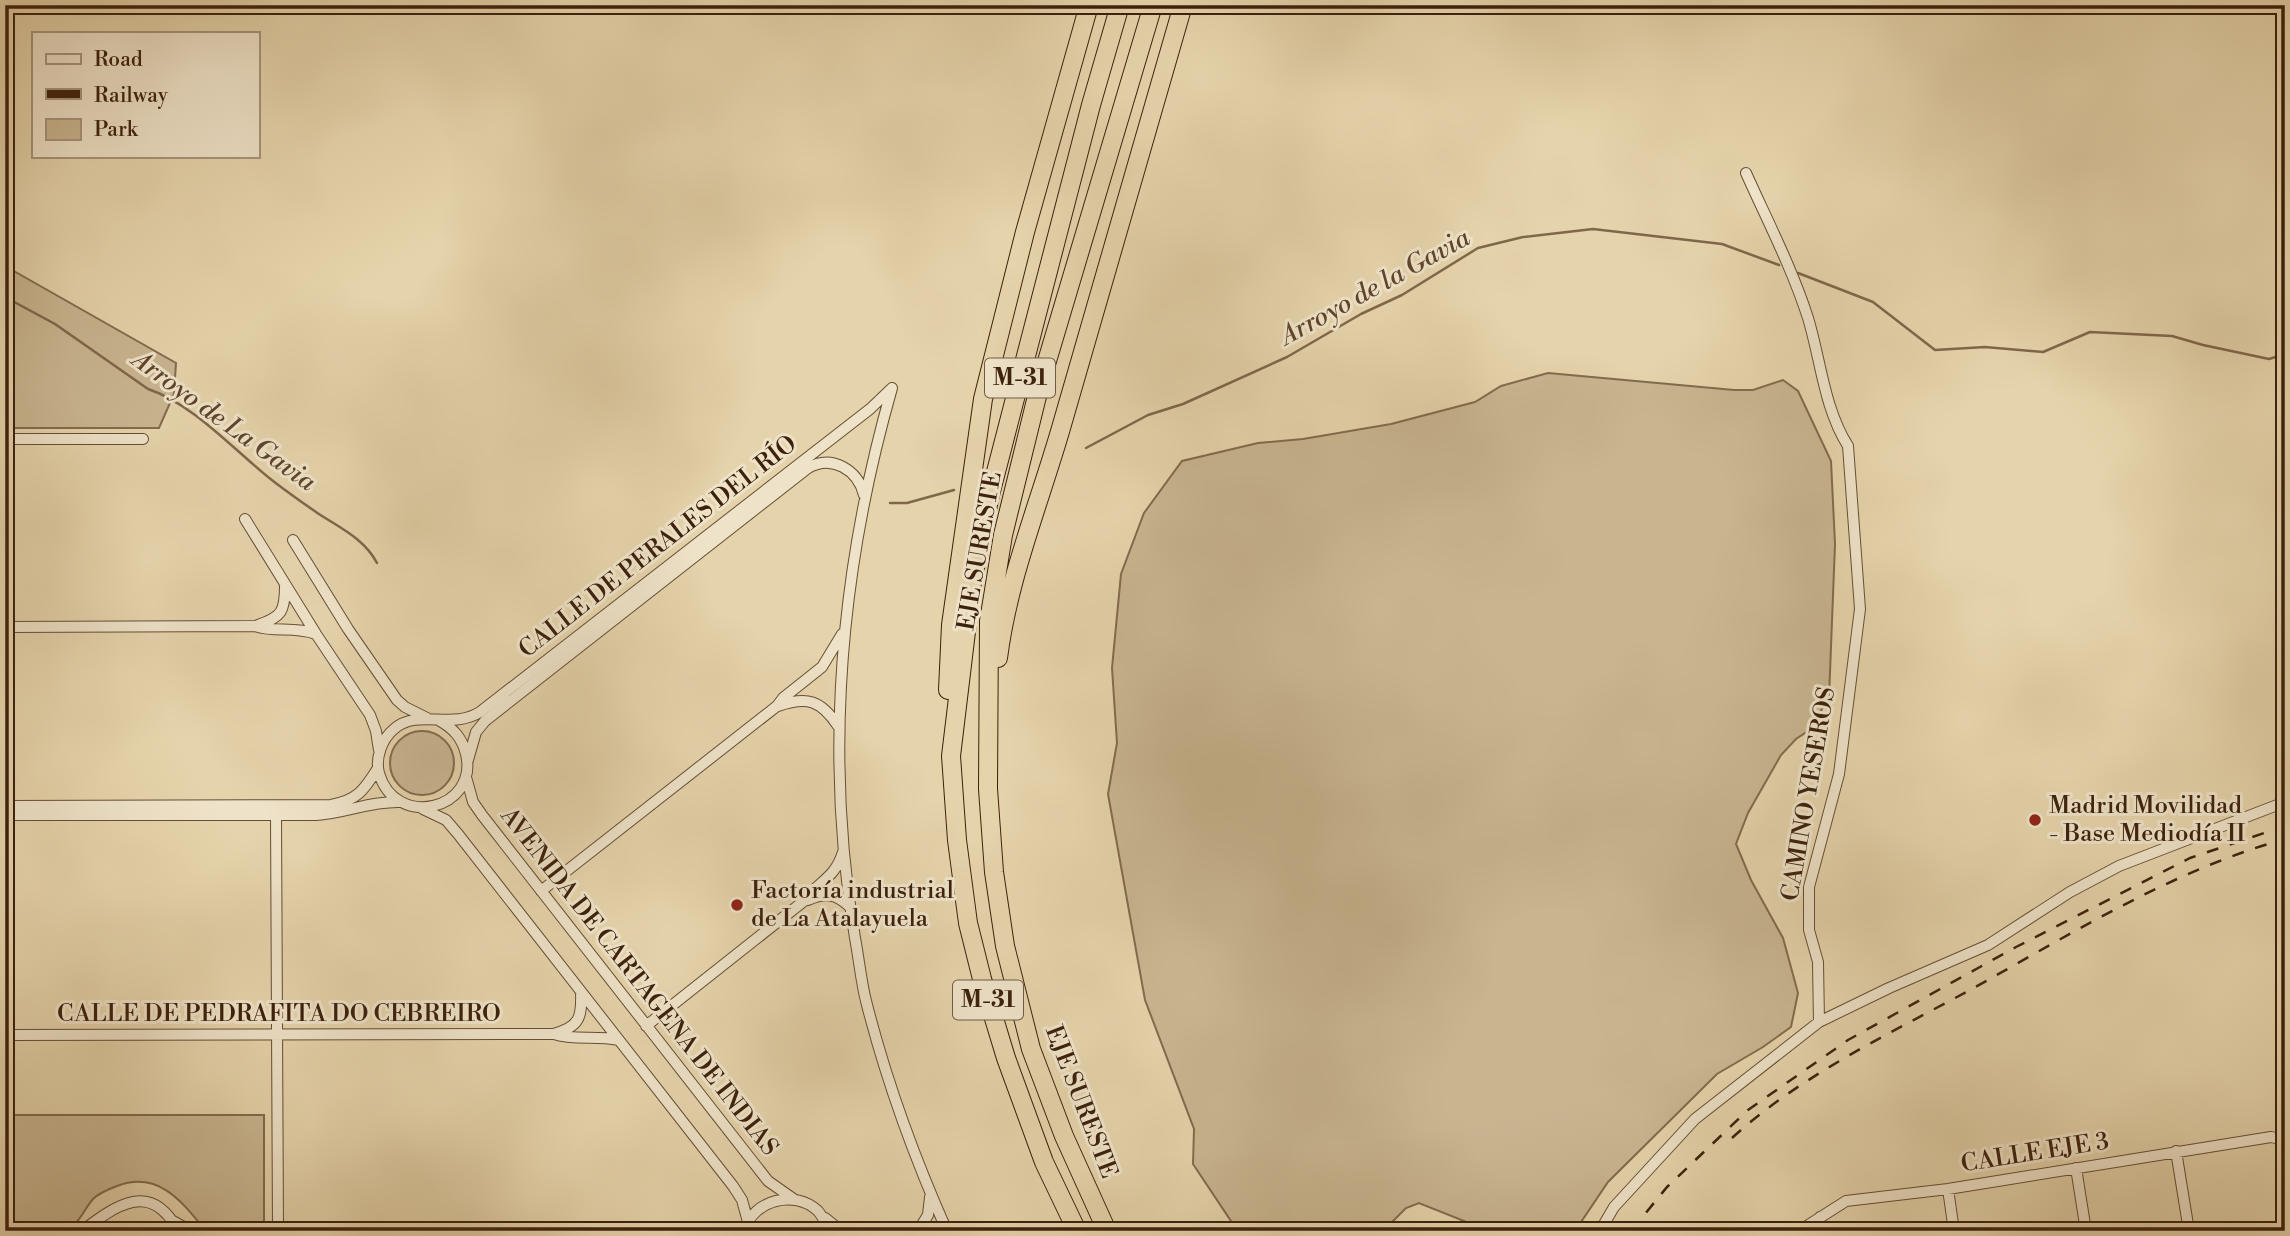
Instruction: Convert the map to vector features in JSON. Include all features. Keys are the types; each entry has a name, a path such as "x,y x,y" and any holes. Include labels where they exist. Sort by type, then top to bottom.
{"highway":[{"path":"951,756 947,701 951,625 984,399 1025,232 1090,5"},
{"name":"EJE SURESTE","path":"1077,1231 1044,1162 1006,1058 982,979 968,923 957,840 951,756 972,582 990,495 1091,105 1120,5"},
{"name":"EJE SURESTE","path":"1107,1231 1064,1136 1031,1049 1005,946 994,872 988,789 989,621 1003,535 1039,388 1153,5"},
{"path":"987,748 1002,631 1014,577 1065,415 1183,5"}],"street":[{"name":"CAMINO YESEROS","path":"1746,173 1808,317 1822,379 1840,433 1848,446 1860,608 1839,774 1809,887 1810,930 1818,962 1819,1023"},
{"name":"CALLE DE PERALES DEL RÍO","path":"435,720 467,719 488,706 892,388 865,497"},
{"path":"5,439 143,439"},
{"name":"CALLE DE PERALES DEL RÍO","path":"467,760 476,732 485,721 808,468 824,462 838,464 857,479 865,497"},
{"path":"865,497 845,630 838,726 844,849 850,908 866,1000 899,1112 947,1231"},
{"path":"5,806 331,805 354,798 365,788 378,768 380,752 370,715 245,519"},
{"path":"5,815 328,814 382,801 419,807 443,803 458,790 466,777 467,760 458,736 451,727 405,707 397,700 348,629 293,541"},
{"path":"5,627 255,626 273,620 282,611 285,585"},
{"path":"255,626 263,629 304,630 316,634"},
{"path":"541,891 777,706 783,698 822,667 845,630"},
{"path":"777,706 801,700 815,703 828,713 838,726"},
{"path":"380,752 389,733 396,727 417,719 435,720"},
{"path":"378,768 385,787 400,802"},
{"name":"AVENIDA DE CARTAGENA DE INDIAS","path":"466,777 477,809 768,1181 795,1200 805,1202 841,1231"},
{"path":"1600,1231 1614,1207 1695,1119 1819,1023 1889,988 1988,945 2070,892 2119,866 2285,802"},
{"name":"AVENIDA DE CARTAGENA DE INDIAS","path":"419,807 446,820 458,834 739,1195 746,1226"},
{"path":"276,815 278,1231"},
{"path":"646,1026 804,901 834,872 844,849"},
{"path":"804,901 820,895 831,895 850,908"},
{"path":"554,1034 572,1027 579,1019 581,992"},
{"name":"CALLE DE PEDRAFITA DO CEBREIRO","path":"5,1035 554,1034 619,1041"},
{"name":"CALLE EJE 3","path":"1799,1231 1846,1201 1948,1189 2271,1137 2285,1140"},
{"path":"2176,1151 2189,1231"},
{"path":"2076,1168 2086,1231"},
{"path":"1948,1189 1954,1231"},
{"path":"918,1231 928,1215 930,1193"},
{"path":"736,1231 746,1226 762,1206 783,1199 795,1200"},
{"path":"82,1231 125,1203 149,1203 162,1209 176,1226 191,1231"},
{"path":"95,1231 105,1214"},
{"path":"822,1216 830,1231"},
{"path":"1820,1217 1822,1231"}],"green space":[{"path":"5,266 176,363 174,394 159,428 5,428"},
{"path":"1548,373 1734,390 1753,390 1783,380 1798,391 1831,461 1835,544 1829,698 1808,731 1781,755 1748,813 1736,844 1751,880 1783,938 1798,993 1791,1027 1717,1074 1608,1182 1575,1231 1489,1231 1419,1203 1406,1208 1383,1231 1263,1231 1233,1224 1193,1164 1194,1129 1145,1000 1108,794 1117,743 1112,668 1121,574 1144,513 1182,461 1258,443 1303,439 1391,424 1475,402 1501,386"},
{"path":"422,731 440,737 448,745 454,763 448,781 440,789 422,795 404,789 396,781 390,763 396,745 404,737"},
{"path":"10,1115 264,1115 264,1221 253,1231 206,1231 188,1209 168,1192 145,1182 132,1182 111,1188 95,1197 69,1229 54,1232 20,1231 10,1221"}],"waterway":[{"name":"Arroyo de la Gavia","path":"1086,448 1148,415 1183,404 1287,357 1361,314 1402,295 1478,248 1523,237 1593,229 1722,244 1779,265"},
{"name":"Arroyo de la Gavia","path":"1798,273 1873,302 1935,350 1985,347 2043,352 2090,332 2172,336 2269,359 2285,354"},
{"name":"Arroyo de La Gavia","path":"5,297 55,324 148,389 183,406 277,484 358,540 377,563"},
{"name":"Arroyo de la Gavia","path":"890,503 907,503 954,490"}],"railway":[{"path":"1631,1231 1667,1187 1748,1110 1848,1040 2016,947 2190,858 2285,826"},
{"path":"1732,1138 1787,1094 1846,1057 2123,905 2203,868 2285,839"}],"place":[{"name":"Madrid Movilidad - Base Mediodía II","path":"2035,820"},
{"name":"Factoría industrial de La Atalayuela","path":"737,905"}]}
